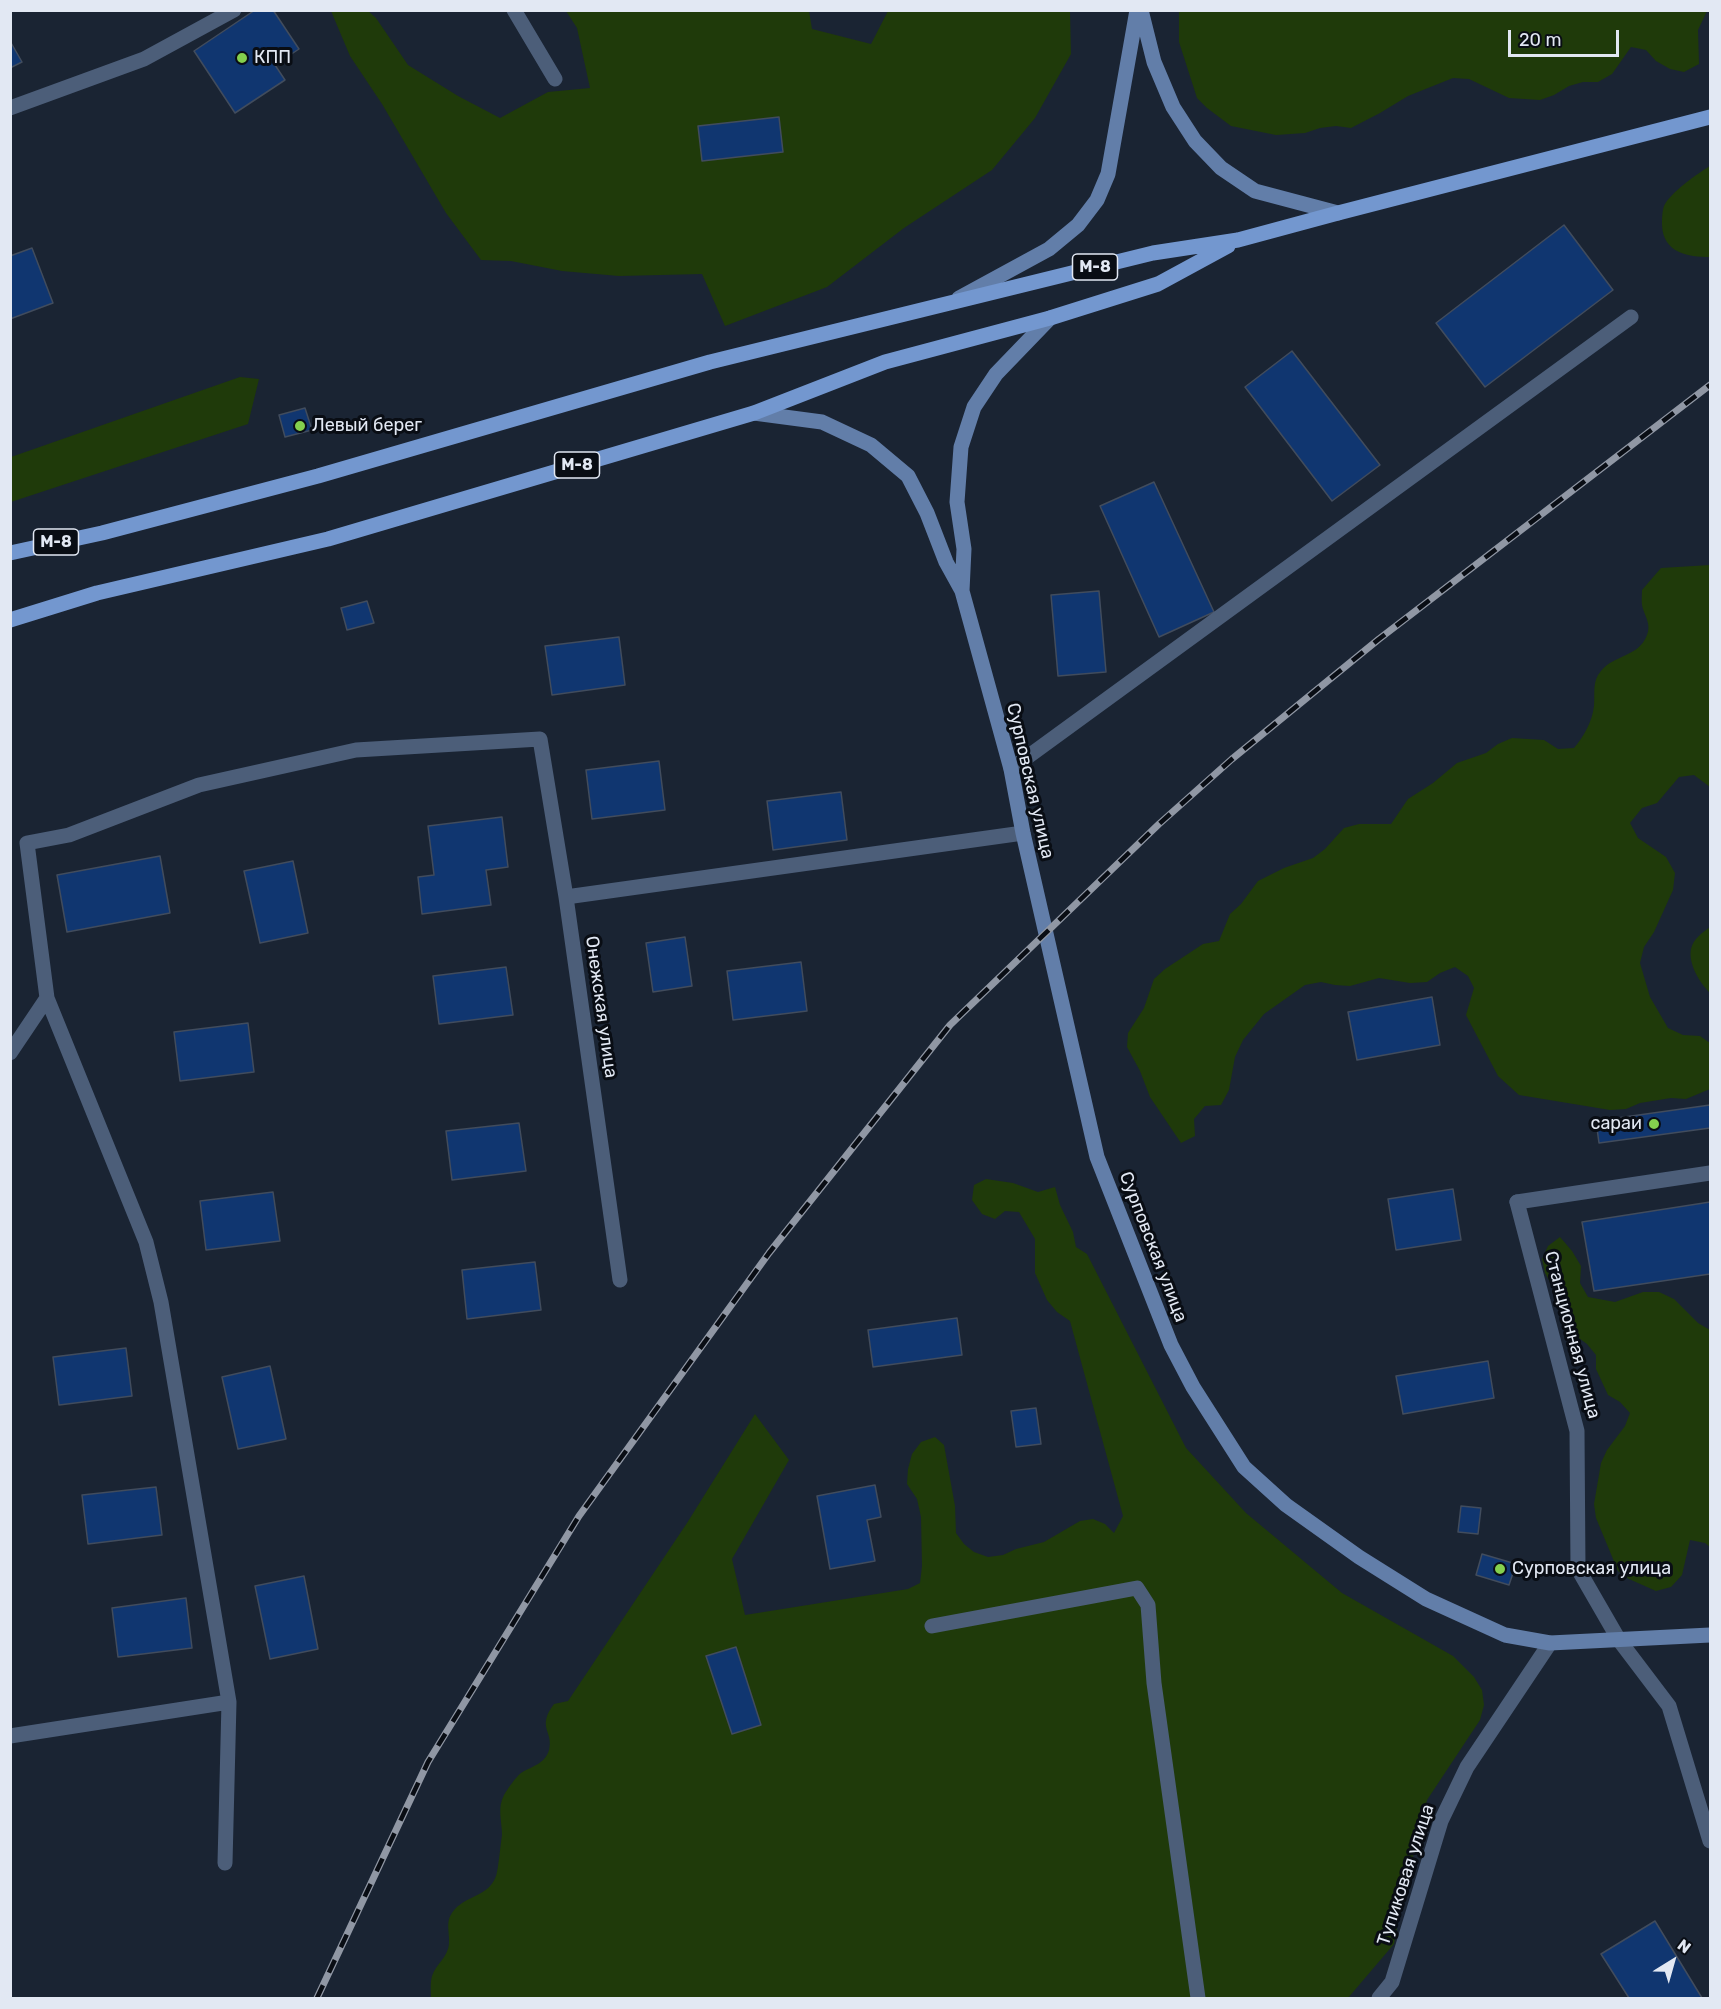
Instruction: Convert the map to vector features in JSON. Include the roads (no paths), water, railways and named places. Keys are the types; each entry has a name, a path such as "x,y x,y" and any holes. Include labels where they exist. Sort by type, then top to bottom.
{"main road":[{"path":"1139,10 1154,62 1173,107 1195,141 1221,168 1255,191 1338,213"},
{"path":"952,302 1049,249 1078,225 1097,200 1108,174 1139,10"},
{"path":"1238,240 1710,117"},
{"name":"М-8","path":"10,553 102,533 318,476 710,362 1153,253 1238,240"},
{"name":"М-8","path":"10,620 97,593 328,539 754,412 885,362 1050,318 1158,284 1238,240"},
{"path":"962,591 964,549 957,502 961,447 974,407 996,374 1050,318"},
{"path":"754,412 822,422 871,446 908,476 927,513 946,562 962,591"},
{"name":"Сурповская улица","path":"962,591 1011,769 1023,833 1097,1157 1171,1345 1193,1387 1244,1467 1286,1505 1359,1557 1426,1599 1505,1635 1550,1643 1710,1635"}],"street":[{"path":"10,108 144,59 234,10"},
{"path":"514,10 555,79"},
{"path":"1011,769 1630,317"},
{"name":"Онежская улица","path":"47,998 27,843 69,835 199,785 356,750 540,739 566,897 620,1280"},
{"path":"566,897 1023,833"},
{"path":"10,1053 47,998"},
{"path":"47,998 146,1242 161,1302 230,1702 225,1863"},
{"name":"Станционная улица","path":"1710,1173 1517,1202 1577,1431 1578,1569 1619,1640 1669,1706 1710,1841"},
{"path":"932,1626 1137,1588 1148,1605 1154,1683 1198,1998"},
{"name":"Тупиковая улица","path":"1379,1998 1392,1982 1442,1821 1467,1767 1550,1643"},
{"path":"10,1736 230,1702"}],"railway":[{"path":"317,1998 428,1762 579,1516 769,1253 950,1025 1159,824 1232,759 1379,639 1710,385"}],"place":[{"name":"КПП","path":"242,58"},
{"name":"Левый берег","path":"300,426"},
{"name":"сараи","path":"1654,1124"},
{"name":"Сурповская улица","path":"1500,1569"}]}
